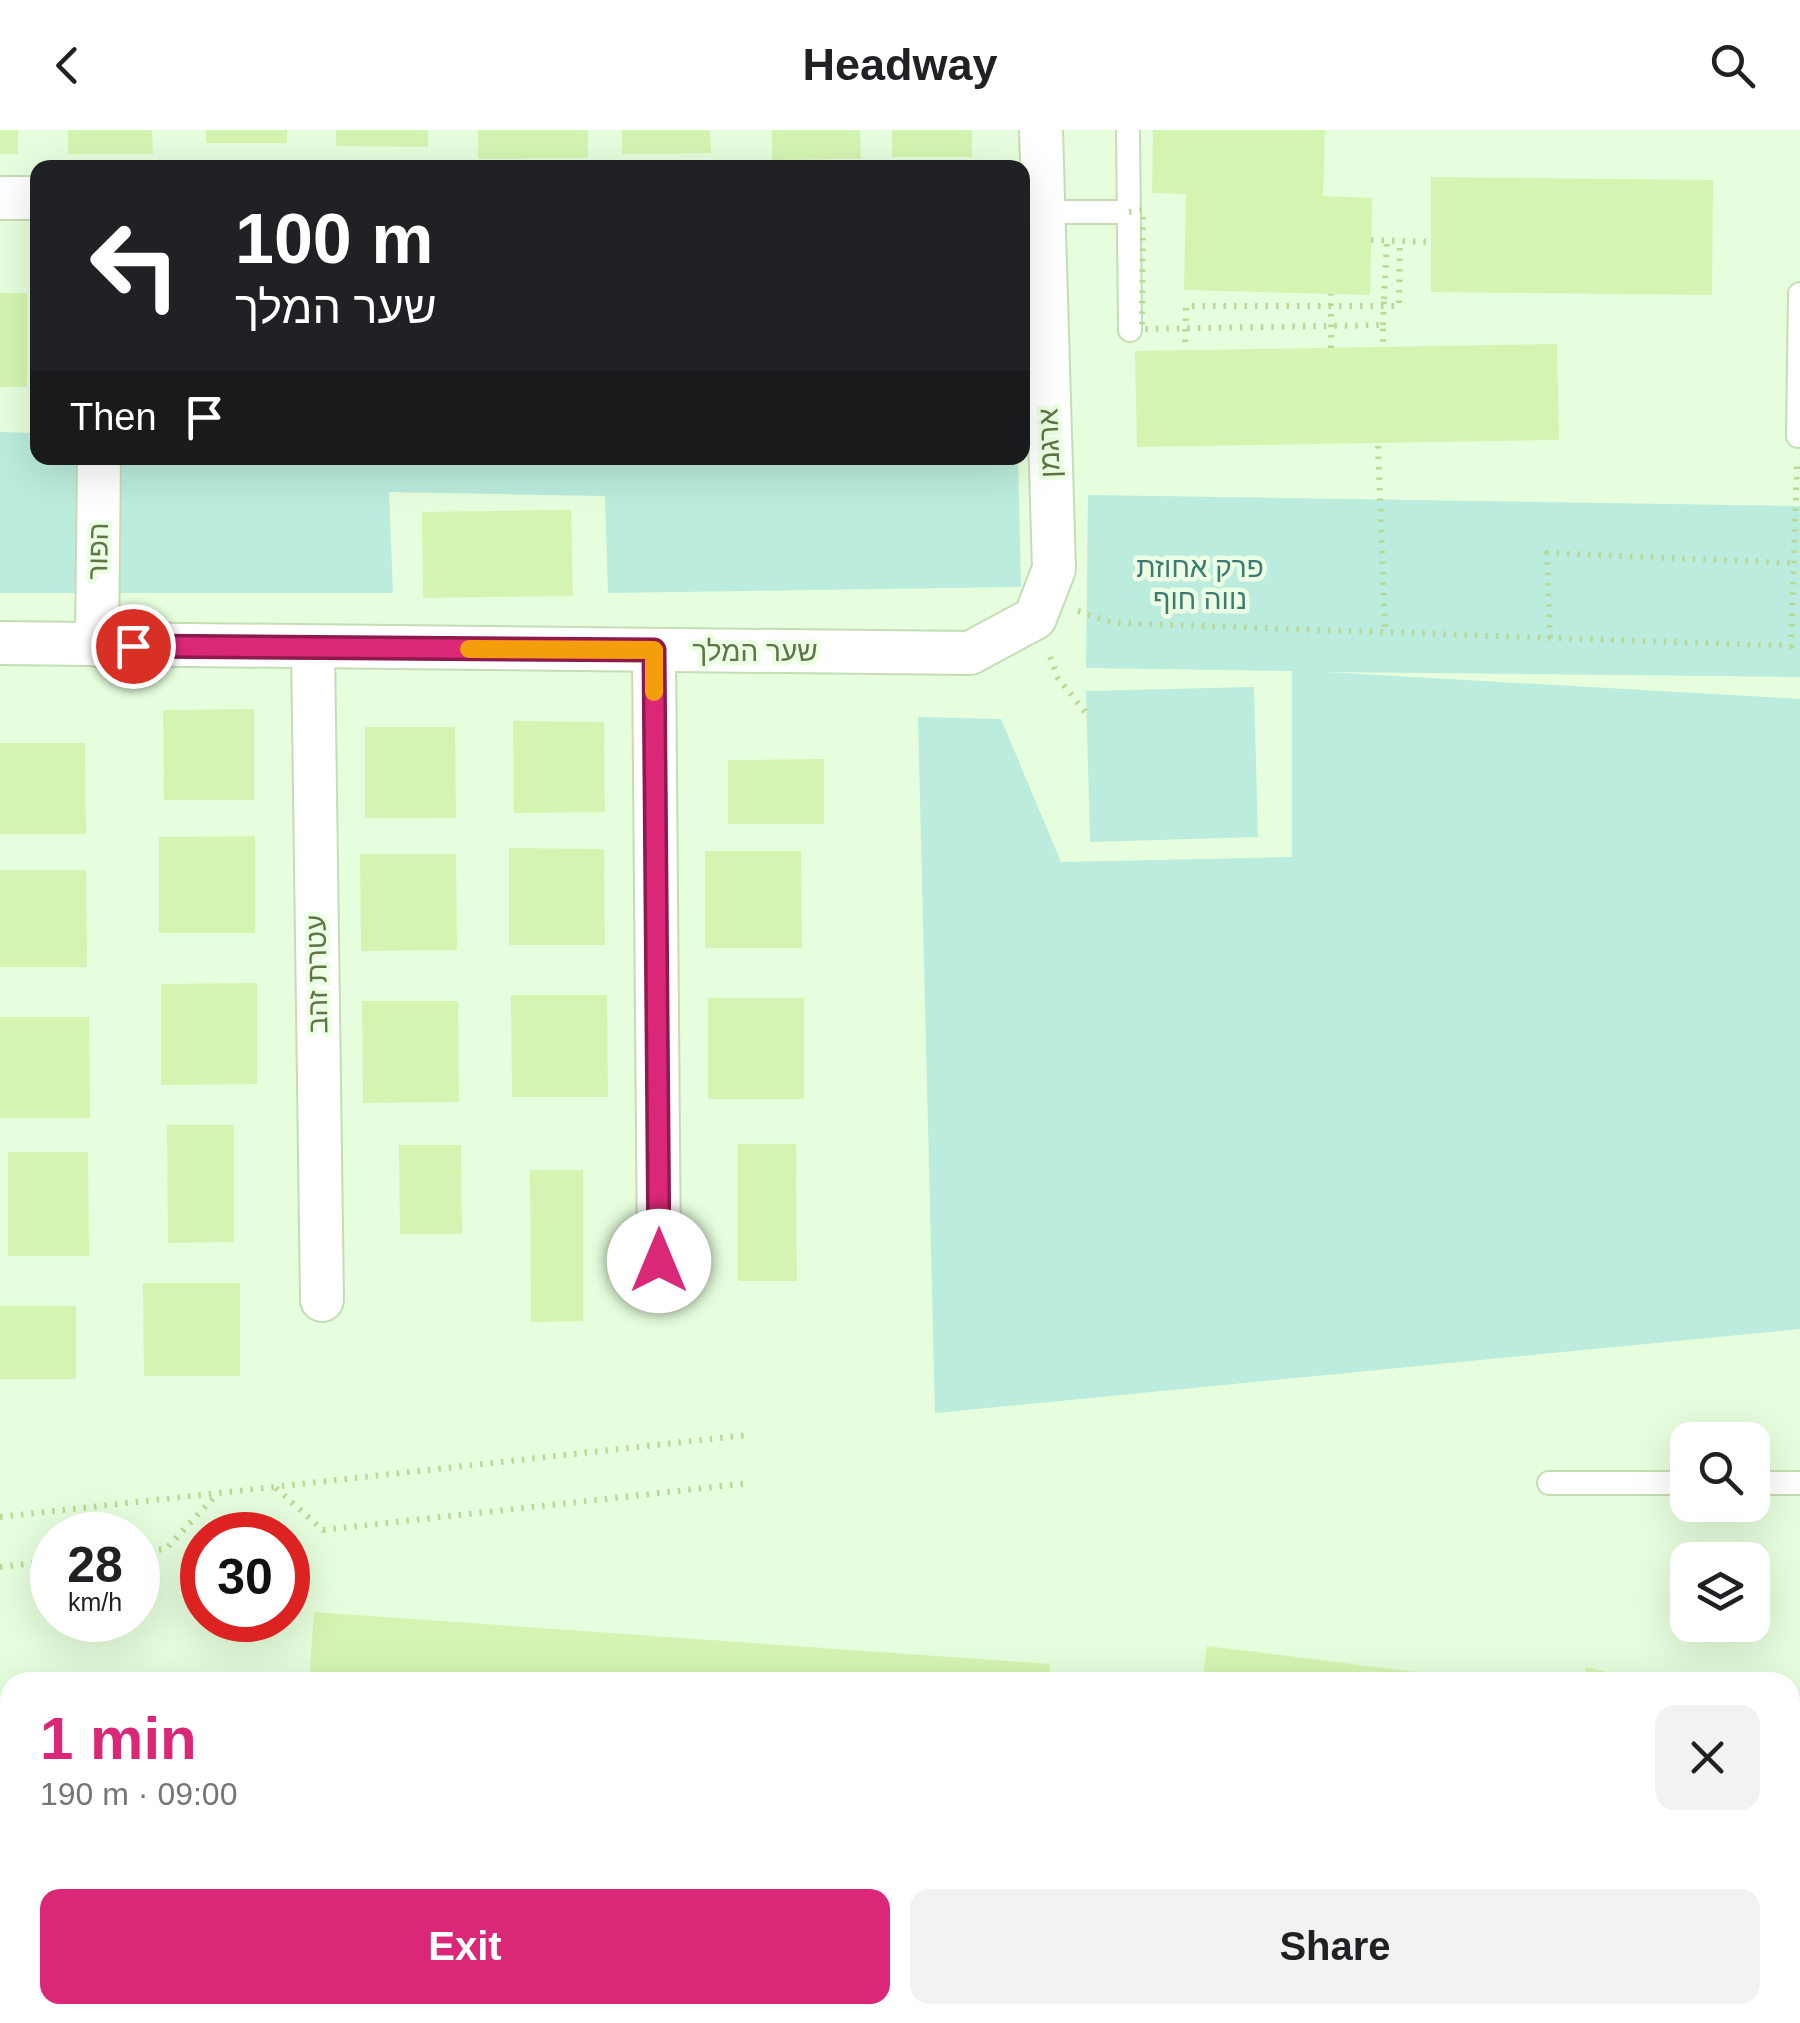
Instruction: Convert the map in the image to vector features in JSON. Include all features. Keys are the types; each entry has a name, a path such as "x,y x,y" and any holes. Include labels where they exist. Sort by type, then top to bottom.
{"street":[{"name":"ארגמן","path":"1034,618 1054,569 1032,211 1041,130"},
{"path":"0,198 30,198"},
{"name":"הפור","path":"97,645 99,465"},
{"name":"שער המלך","path":"0,643 970,653 1034,618"},
{"name":"עטרת זהב","path":"313,648 322,1300"},
{"path":"654,650 659,1261"}],"lane":[{"path":"1128,130 1130,330"},
{"path":"1032,211 1130,212"},
{"path":"1798,436 1800,294"},
{"path":"1549,1483 1670,1483"},
{"path":"1770,1483 1800,1483"}],"path":[{"path":"1130,212 1143,210 1142,329 1383,325"},
{"path":"1371,240 1430,242"},
{"path":"1383,347 1386,241"},
{"path":"1185,342 1186,306 1399,306 1400,241"},
{"path":"1331,294 1331,348"},
{"path":"1054,569 1068,607 1113,623 1385,629 1791,646 1798,436"},
{"path":"1378,446 1385,629"},
{"path":"1550,638 1547,553 1794,564"},
{"path":"1034,618 1058,678 1086,713"},
{"path":"0,1517 746,1434"},
{"path":"274,1487 323,1530 750,1483"},
{"path":"160,1550 166,1549 218,1493"},
{"path":"0,1567 30,1564"}],"green space":[{"path":"0,432 30,433 30,465 1018,465 1021,587 608,593 605,496 389,492 393,593 0,593"},
{"name":"פרק אחוזת נווה חוף","path":"1088,495 1800,506 1800,677 1326,672 1800,699 1800,1329 935,1413 918,717 1001,719 1061,862 1292,857 1292,671 1086,668"},
{"path":"1254,687 1258,837 1090,842 1086,691"}],"building":[{"path":"0,130 18,130 18,154 0,154"},
{"path":"68,130 152,130 153,154 68,154"},
{"path":"206,130 287,130 287,143 206,143"},
{"path":"336,130 428,130 428,147 336,146"},
{"path":"478,130 588,130 588,158 478,159"},
{"path":"622,130 710,130 711,153 622,154"},
{"path":"772,130 860,130 861,159 772,160"},
{"path":"892,130 972,130 972,157 892,157"},
{"path":"1153,130 1325,130 1323,196 1372,198 1370,295 1184,290 1186,194 1152,193"},
{"path":"1431,177 1713,180 1712,295 1431,292"},
{"path":"0,293 27,293 27,387 0,387"},
{"path":"1557,344 1559,440 1137,447 1135,351"},
{"path":"571,510 573,596 423,598 422,512"},
{"path":"254,709 254,800 164,800 163,710"},
{"path":"513,721 604,722 605,812 514,813"},
{"path":"365,727 455,727 456,818 365,818"},
{"path":"0,743 85,743 86,834 0,834"},
{"path":"824,759 824,824 728,824 728,760"},
{"path":"255,836 255,933 159,933 159,837"},
{"path":"509,848 604,849 605,945 509,945"},
{"path":"705,851 801,851 802,948 705,948"},
{"path":"360,854 456,854 457,950 361,951"},
{"path":"0,870 86,870 87,967 0,967"},
{"path":"257,983 257,1084 161,1085 161,984"},
{"path":"511,995 607,995 608,1097 512,1097"},
{"path":"708,998 804,998 804,1099 708,1099"},
{"path":"362,1001 458,1001 459,1102 363,1103"},
{"path":"0,1017 89,1017 90,1118 0,1118"},
{"path":"167,1125 234,1125 234,1242 168,1243"},
{"path":"738,1144 796,1144 797,1281 738,1281"},
{"path":"399,1145 461,1145 462,1234 400,1234"},
{"path":"8,1152 88,1152 89,1256 8,1256"},
{"path":"530,1170 583,1170 583,1321 531,1322"},
{"path":"143,1283 240,1283 240,1376 144,1376"},
{"path":"0,1306 76,1306 76,1379 0,1379"},
{"path":"314,1612 1050,1664 1050,1672 310,1672"},
{"path":"1207,1646 1417,1672 1203,1672"}],"slow traffic":[{"path":"469,649 654,650 654,692"}],"route":[{"path":"133,646 654,650 659,1261"}]}
